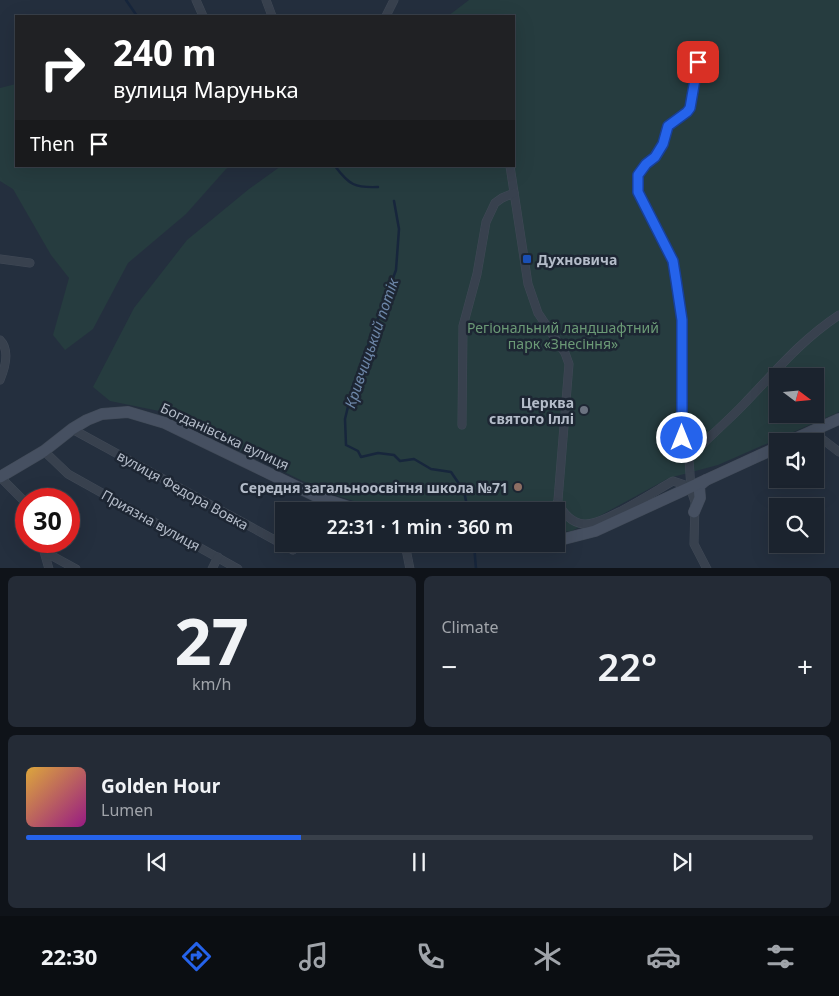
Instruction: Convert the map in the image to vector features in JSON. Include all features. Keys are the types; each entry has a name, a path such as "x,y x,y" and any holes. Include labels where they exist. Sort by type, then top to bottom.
{"main road":[{"name":"Богданівська вулиця","path":"0,477 44,451 87,420 102,414 128,412 165,423 318,497 333,502"},
{"path":"813,432 839,419"},
{"path":"565,539 595,531 769,451"},
{"path":"694,512 700,498 699,486 706,480"},
{"path":"670,496 685,498 693,506 694,512"}],"street":[{"path":"196,0 203,15"},
{"path":"266,0 272,15"},
{"path":"386,15 394,0"},
{"path":"699,48 690,108 668,126 663,144 655,157 646,164 638,175 638,192 673,261 682,320 682,438 689,458 691,487 695,502 694,544 707,568"},
{"path":"510,167 528,284 538,313 565,353 569,364 557,502"},
{"path":"462,425 463,326 477,274 486,222 496,203 514,193"},
{"path":"0,258 30,264"},
{"path":"689,458 745,404 802,342 839,315"},
{"path":"0,340 6,351 3,374 0,380"},
{"name":"вулиця Федора Вовка","path":"72,429 275,540"},
{"path":"813,432 839,452"},
{"name":"Приязна вулиця","path":"44,451 68,474 238,568"},
{"path":"0,477 15,492"},
{"path":"565,515 582,524 588,524 606,519 673,481 691,487"},
{"path":"407,552 410,568"},
{"path":"44,553 49,568"},
{"path":"46,553 76,568"},
{"path":"212,568 218,557"}],"green space":[{"name":"Регіональний ландшафтний парк «Знесіння»","path":"469,0 839,0 839,412 824,419 824,368 769,368 769,423 814,423 791,433 769,433 769,443 718,465 669,478 572,531 565,531 565,502 357,502 325,492 159,411 110,401 93,387 134,308 187,240 249,189 280,167 515,167 515,15 449,15"},
{"path":"15,84 15,167 230,167 226,169 186,214 128,263 93,329 65,350 53,335 69,278 51,255 13,189 0,181 0,88"}],"waterway":[{"name":"Кривчицький потік","path":"126,0 136,15"},
{"name":"Кривчицький потік","path":"336,167 353,184 364,187 378,187"},
{"name":"Кривчицький потік","path":"394,201 399,229 396,270 353,386 345,419 346,445 358,451 361,457 378,453 394,455 400,461 414,459 431,469 451,472 464,491 466,502"},
{"name":"Кривчицький потік","path":"475,552 476,568"}],"place":[{"name":"Духновича","path":"527,259"},
{"name":"Церква святого Іллі","path":"584,410"},
{"name":"Середня загальноосвітня школа №71","path":"518,487"}],"route":[{"path":"682,438 682,320 673,261 638,192 638,175 646,164 655,157 663,144 668,126 690,108 698,62"}]}
